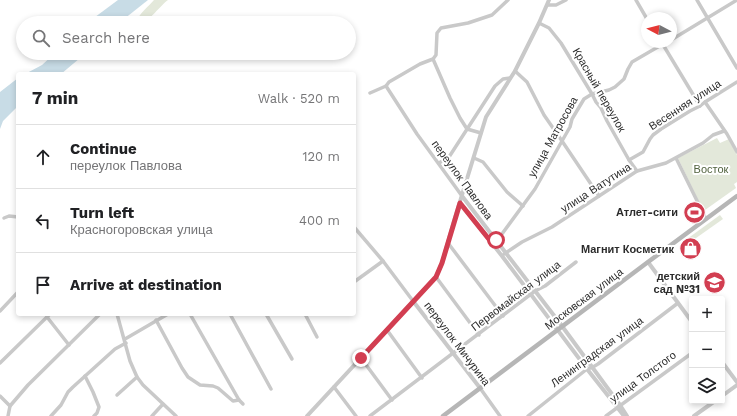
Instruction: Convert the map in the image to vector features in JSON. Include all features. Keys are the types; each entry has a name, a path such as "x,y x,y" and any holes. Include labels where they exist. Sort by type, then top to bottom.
{"main road":[{"name":"Московская улица","path":"443,416 737,196"}],"street":[{"path":"370,93 386,86 389,82 403,73 433,59 436,55 437,33 441,28 468,23 492,15 508,0"},
{"path":"307,416 436,277 442,263 486,117 515,71 540,23 548,2 556,5 566,0"},
{"path":"636,0 643,12"},
{"path":"697,0 737,68"},
{"path":"677,36 737,0"},
{"name":"Красный переулок","path":"540,23 549,28 561,43 601,108 629,160 637,171"},
{"name":"улица Матросова","path":"494,241 499,238 535,189 584,99 592,94 615,87 624,79 632,62 654,48"},
{"path":"665,48 700,106"},
{"path":"433,59 456,111 467,129 481,133"},
{"path":"515,71 527,82 544,115 599,196"},
{"path":"439,163 449,157 495,86 503,79 510,78"},
{"name":"Весенняя улица","path":"629,160 643,152 653,135 737,82"},
{"name":"переулок Павлова","path":"386,86 417,134 494,241 535,291 593,367 624,416"},
{"path":"705,102 727,134 737,152"},
{"name":"улица Ватутина","path":"504,254 522,242 552,227 637,171 666,163 703,143 713,135 724,131"},
{"path":"474,158 483,162 507,192 523,206"},
{"path":"676,158 706,219"},
{"name":"переулок Павлова","path":"460,203 494,241"},
{"path":"4,218 9,216 16,217"},
{"name":"переулок Мичурина","path":"356,229 414,301 500,416"},
{"path":"448,243 504,316"},
{"name":"переулок Павлова","path":"504,254 531,295 587,369 627,416"},
{"path":"356,281 383,261"},
{"name":"Первомайская улица","path":"370,416 479,335 535,291 545,286 576,262"},
{"path":"648,262 689,318"},
{"path":"436,277 479,335"},
{"path":"0,310 16,294"},
{"name":"Ленинградская улица","path":"528,416 587,369 593,367 678,303"},
{"path":"0,363 48,316"},
{"path":"50,316 69,345"},
{"path":"8,416 10,406 28,385 98,316"},
{"path":"118,316 130,361 137,377 143,385 176,416"},
{"path":"125,339 164,316"},
{"path":"191,316 239,400 243,404"},
{"path":"231,316 271,389"},
{"path":"267,316 292,359"},
{"path":"306,316 317,337"},
{"path":"156,320 188,377 200,385 218,388 233,401 239,400"},
{"path":"387,330 422,378"},
{"path":"51,416 61,405 68,392 115,349 126,343"},
{"name":"улица Толстого","path":"606,416 689,355"},
{"path":"361,358 392,400"},
{"path":"725,366 737,383 725,393"},
{"path":"85,376 99,408 95,414"},
{"path":"117,395 137,377"},
{"path":"334,387 356,416"},
{"path":"0,396 10,406"},
{"path":"152,416 164,404"},
{"path":"694,416 711,404"}],"green space":[{"path":"154,0 168,0 151,16 139,16"},
{"name":"Восток","path":"717,138 720,143 729,139 737,155 737,182 734,184 736,188 705,210 699,202 678,158"},
{"path":"720,215 723,219 689,243 687,239"}],"water":[{"path":"118,0 148,0 128,16 96,16"},
{"path":"47,60 78,60 63,72 29,72 42,65"},
{"path":"16,80 16,108 3,121 0,129 0,92"}],"place":[{"name":"Атлет-сити","path":"694,212"},
{"name":"Магнит Косметик","path":"690,249"},
{"name":"детский сад №31","path":"715,282"}],"route":[{"path":"361,358 436,277 442,263 460,203 492,243 496,240"}]}
